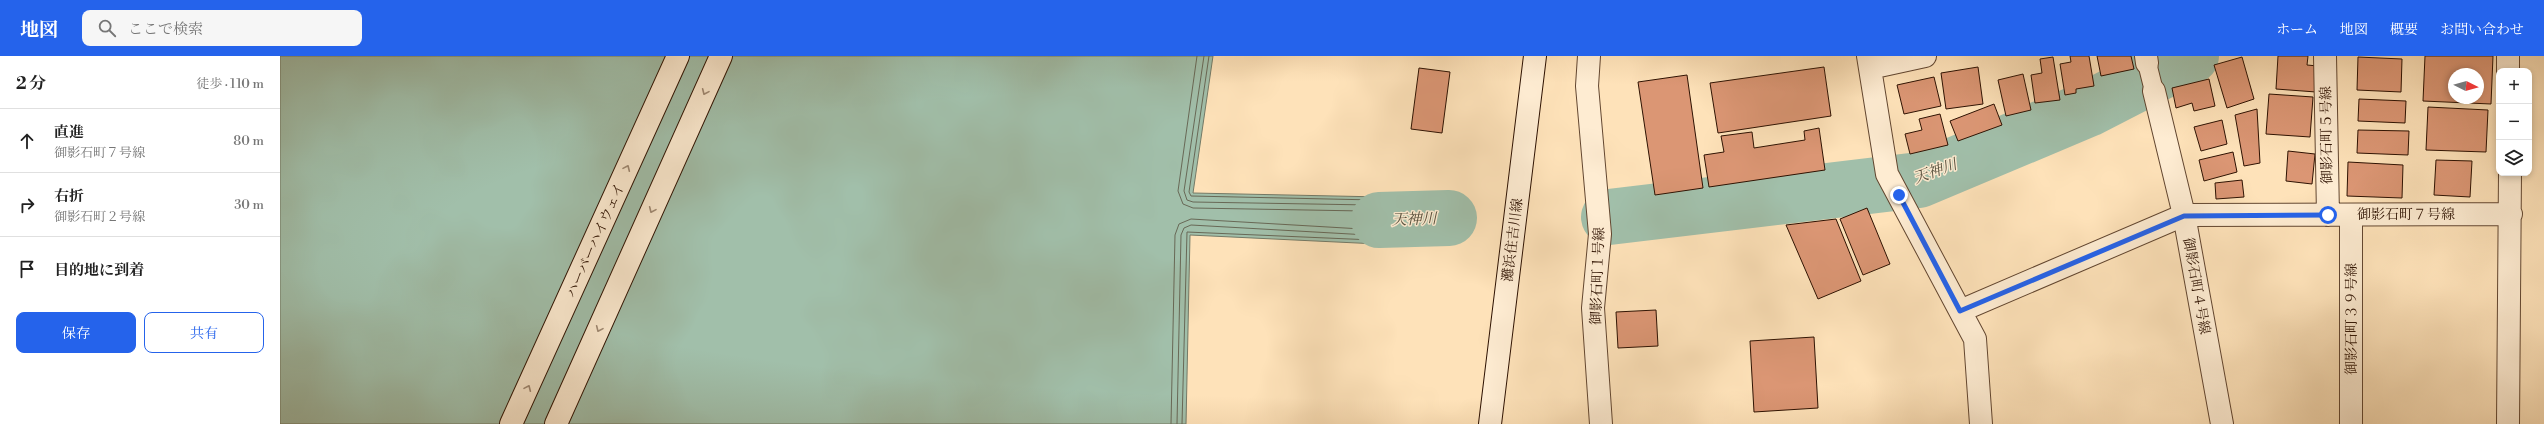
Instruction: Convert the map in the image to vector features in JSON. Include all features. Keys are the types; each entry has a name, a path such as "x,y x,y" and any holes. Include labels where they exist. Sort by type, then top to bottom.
{"street":[{"name":"ハーバーハイウェイ","path":"512,424 678,56"},
{"path":"556,424 722,56"},
{"name":"灘浜住吉川線","path":"1490,424 1535,56"},
{"name":"御影石町１号線","path":"1589,56 1586,86 1600,234 1593,308 1601,424"},
{"path":"1925,56 1869,62 1887,174 1975,339 1981,424"},
{"name":"御影石町５号線","path":"2324,56 2328,215"},
{"path":"2508,56 2508,68"},
{"name":"御影石町４号線","path":"2154,91 2184,216 2222,424"},
{"path":"2508,424 2511,214 2510,176"},
{"name":"御影石町７号線","path":"1960,311 2184,216 2511,214"},
{"name":"御影石町３９号線","path":"2351,424 2352,215"}],"lane":[{"name":"御影石町４号線","path":"2147,59 2154,91"}],"water":[{"path":"280,56 1213,56 1193,193 1382,197 1378,244 1190,235 1186,424 280,424"}],"building":[{"path":"2070,56 2089,56 2094,86 2076,89 2076,93 2065,95 2060,64 2071,62"},
{"path":"2097,56 2131,56 2134,69 2101,76"},
{"path":"2278,56 2308,56 2307,65 2318,66 2316,92 2276,89"},
{"path":"2425,56 2493,56 2491,104 2484,104 2484,68 2448,68 2448,102 2423,101"},
{"path":"2053,57 2060,100 2035,103 2031,75 2042,73 2040,59"},
{"path":"2242,57 2254,99 2227,108 2214,65"},
{"path":"2358,57 2402,59 2401,92 2357,90"},
{"path":"1824,67 1831,116 1718,133 1710,83"},
{"path":"1978,67 1983,104 1946,109 1941,73"},
{"path":"1419,68 1450,72 1442,133 1411,129"},
{"path":"2023,74 2031,110 2006,116 1998,80"},
{"path":"1687,75 1703,188 1655,195 1638,82"},
{"path":"1934,77 1941,106 1904,114 1897,85"},
{"path":"2209,79 2215,106 2194,111 2192,103 2176,108 2172,88"},
{"path":"2269,94 2313,97 2310,137 2266,134"},
{"path":"2359,99 2406,101 2405,123 2358,121"},
{"path":"1994,104 2002,125 1958,141 1950,121"},
{"path":"2428,107 2488,110 2486,152 2426,150"},
{"path":"2257,109 2260,163 2244,166 2235,115"},
{"path":"1940,114 1948,145 1910,154 1905,134 1922,130 1919,119"},
{"path":"2222,120 2227,144 2201,151 2194,127"},
{"path":"1819,128 1825,170 1709,187 1704,155 1724,152 1721,136 1752,132 1754,148 1805,140 1804,131"},
{"path":"2358,130 2409,131 2408,155 2357,153"},
{"path":"2288,151 2315,154 2312,184 2286,181"},
{"path":"2233,152 2237,172 2204,181 2199,160"},
{"path":"2436,160 2472,161 2470,197 2434,195"},
{"path":"2348,162 2403,165 2402,198 2347,196"},
{"path":"2242,180 2244,197 2216,199 2215,183"},
{"path":"1867,208 1890,264 1863,275 1840,219"},
{"path":"1836,219 1861,281 1818,299 1786,225"},
{"path":"1656,310 1658,346 1618,348 1616,312"},
{"path":"1814,337 1818,408 1754,412 1750,341"}],"waterway":[{"name":"天神川","path":"1609,217 1919,180 2088,109 2191,56"},
{"name":"天神川","path":"1379,220 1449,218"}],"route":[{"path":"1899,195 1960,311 2184,216 2328,215"}]}
